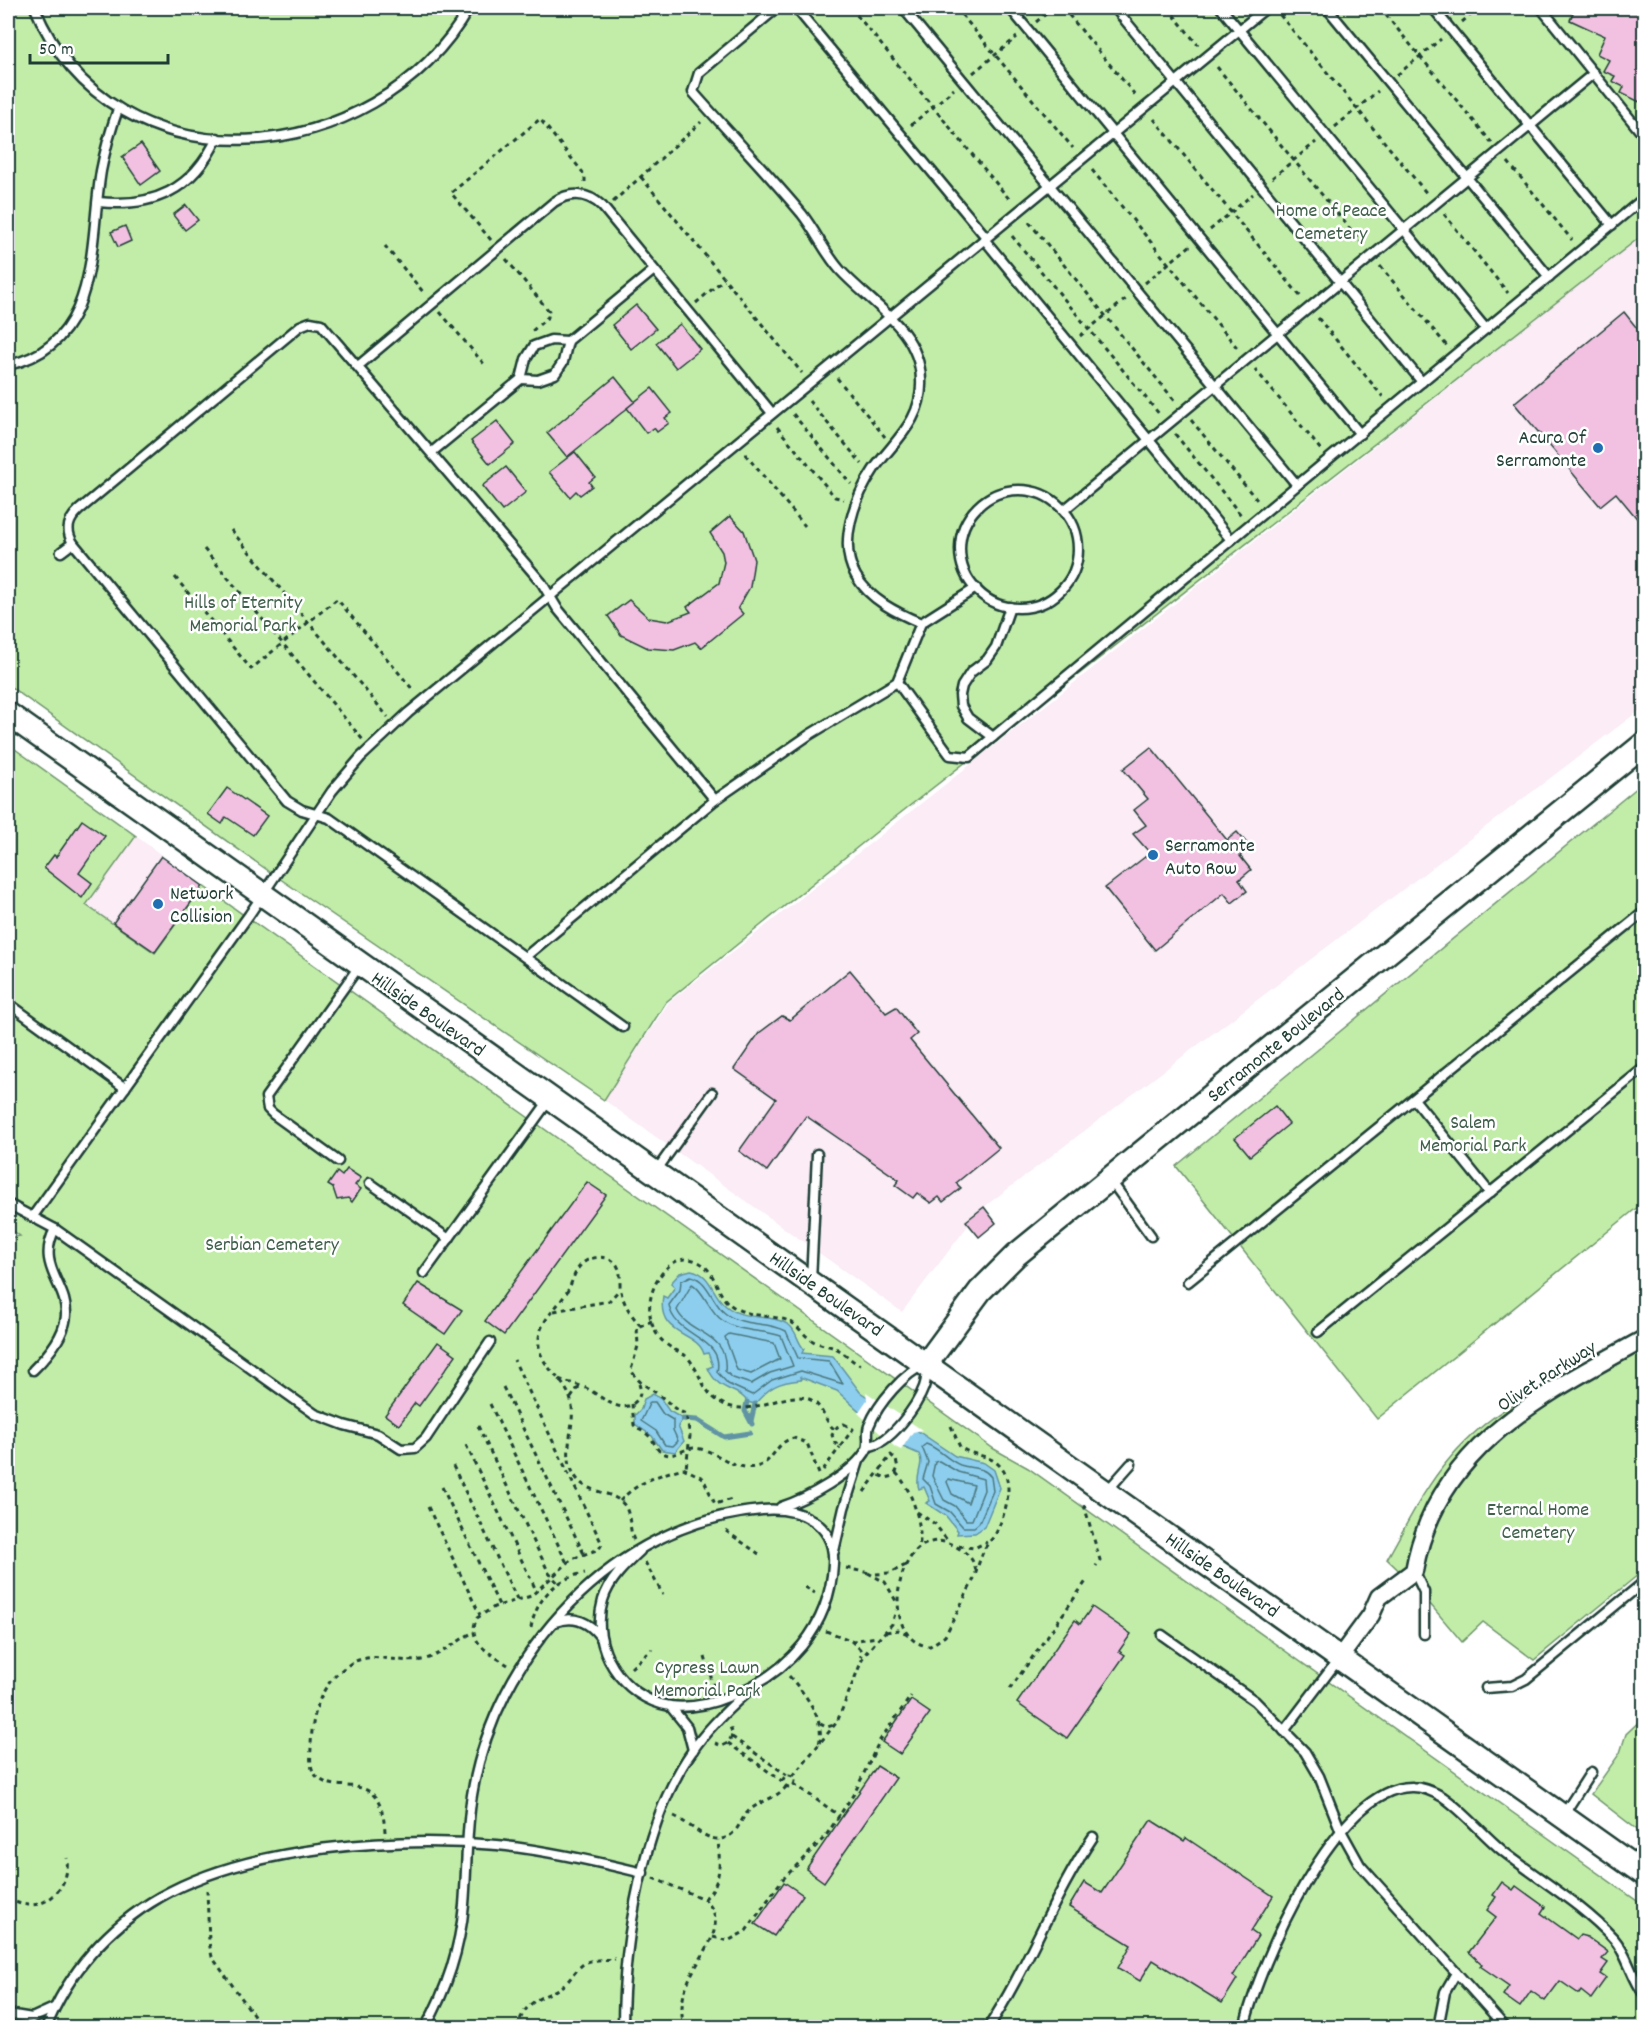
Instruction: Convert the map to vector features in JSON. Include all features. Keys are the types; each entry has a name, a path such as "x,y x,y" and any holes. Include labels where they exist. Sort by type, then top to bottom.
{"main road":[{"name":"Hillside Boulevard","path":"8,714 550,1099 927,1363 1644,1874"},
{"name":"Serramonte Boulevard","path":"927,1363 993,1276 1644,744"}],"street":[{"name":"Olivet Parkway","path":"1414,1571 1427,1521 1437,1500 1477,1450 1508,1422 1549,1393 1644,1339"},
{"path":"1340,1657 1371,1615 1379,1597 1414,1571"}],"lane":[{"path":"35,8 64,61 86,86 118,109 178,134 217,138 299,133 353,115 388,95 415,72 454,30 469,8"},
{"path":"777,8 699,74 693,92 802,215 842,272 889,316 912,345 921,380 917,411 893,447 870,475 858,498 849,537 855,575 880,602 921,623"},
{"path":"796,8 1231,540"},
{"path":"903,8 1297,485"},
{"path":"1010,8 1360,434"},
{"path":"1115,8 1422,382"},
{"path":"1221,8 1486,329"},
{"path":"33,1216 262,895 316,814 342,779 370,748 422,701 1266,8"},
{"path":"1327,8 1549,277"},
{"path":"1433,8 1612,225"},
{"path":"1541,8 1644,136"},
{"path":"1064,510 1594,73"},
{"path":"8,365 34,357 50,347 73,318 89,271 104,157 118,109"},
{"path":"98,202 140,203 167,194 195,173 207,158 217,138"},
{"path":"358,366 559,199 570,195 584,195 596,200 604,209 772,413"},
{"path":"897,682 950,755 969,757 1644,198"},
{"path":"521,379 538,380 555,374 563,362 568,341 654,270"},
{"path":"623,1027 329,818 294,806 279,794 73,543 68,534 68,525 76,513 300,326 310,322 321,324 542,583 550,596 715,800"},
{"path":"432,452 521,379 526,359 534,346 551,340 568,341"},
{"path":"1019,490 1043,495 1064,510 1076,532 1078,544 1074,569 1068,581 1059,591 1043,602 1024,607 1010,607 991,600 976,588 962,565 961,538 968,519 981,503 1000,494 1019,490"},
{"path":"61,552 73,543"},
{"path":"525,957 715,800 809,735 897,682 921,623 976,588"},
{"path":"993,737 968,718 961,706 960,696 962,686 972,672 987,660 996,647 1010,607"},
{"path":"1188,1282 1644,912"},
{"path":"338,1161 273,1114 268,1109 266,1097 360,964"},
{"path":"8,1003 125,1088"},
{"path":"1318,1332 1644,1068"},
{"path":"656,1172 712,1093"},
{"path":"424,1273 550,1099"},
{"path":"1414,1099 1490,1193"},
{"path":"811,1281 817,1154"},
{"path":"1109,1179 1151,1236"},
{"path":"370,1183 449,1239"},
{"path":"8,1204 55,1228 315,1414 328,1421 378,1434 401,1449 415,1448 426,1438 490,1342"},
{"path":"33,1370 54,1345 67,1317 66,1299 47,1256 47,1247 55,1228"},
{"path":"623,2028 627,1960 643,1874 661,1810 693,1749 732,1705 782,1667 809,1638 828,1596 844,1508 859,1461 869,1446 868,1431 907,1372 927,1363 925,1386 909,1410 884,1442 869,1446"},
{"path":"775,1509 814,1492 859,1461"},
{"path":"1106,1492 1131,1464"},
{"path":"425,2028 441,1996 456,1951 464,1907 471,1799 481,1755 496,1712 517,1671 552,1623 601,1577 640,1551 671,1534 706,1521 739,1513 775,1509 796,1512 816,1521 829,1538 833,1561"},
{"path":"602,1639 603,1600 618,1573 640,1551"},
{"path":"1414,1571 1424,1592 1424,1634"},
{"path":"1486,1688 1512,1686 1526,1679 1644,1582"},
{"path":"552,1623 563,1619 581,1621 590,1625 602,1639 612,1666 620,1678 643,1696 669,1706 695,1706 719,1701 766,1679"},
{"path":"1162,1635 1255,1701 1314,1765 1340,1830 1363,1869 1506,2028"},
{"path":"1284,1731 1340,1657"},
{"path":"669,1706 687,1727 693,1749"},
{"path":"1563,1816 1591,1772"},
{"path":"1244,2028 1260,1977 1277,1939 1325,1851 1340,1830 1376,1798 1392,1790 1414,1787 1435,1792 1501,1849 1605,1930 1624,1953 1644,1994"},
{"path":"988,2028 1066,1880 1093,1838"},
{"path":"46,2028 54,2008 90,1954 124,1921 160,1897 203,1878 298,1854 386,1844 467,1843 551,1853 643,1874"},
{"path":"1438,2028 1445,1992 1456,1972"},
{"path":"8,2014 33,2018 54,2008"}],"path":[{"path":"850,8 1010,200"},
{"path":"956,8 1073,148"},
{"path":"900,133 1053,8"},
{"path":"1063,8 1136,96"},
{"path":"1167,8 1198,45"},
{"path":"1380,8 1581,251"},
{"path":"1071,344 1479,8"},
{"path":"1281,15 1517,303"},
{"path":"1217,68 1454,355"},
{"path":"604,209 711,112"},
{"path":"1154,119 1391,407"},
{"path":"1092,170 1329,459"},
{"path":"641,177 802,374"},
{"path":"1029,222 1266,511"},
{"path":"1012,236 1249,525"},
{"path":"687,310 724,279"},
{"path":"837,378 893,447"},
{"path":"809,401 870,475"},
{"path":"793,414 858,498"},
{"path":"777,427 835,497 858,498"},
{"path":"745,453 805,526"},
{"path":"231,530 394,725"},
{"path":"204,549 370,748"},
{"path":"175,577 251,669 337,599 422,701"},
{"path":"571,1402 567,1391 545,1364 539,1341 543,1325 566,1294 579,1267 588,1260 598,1258 612,1261 619,1270 620,1285 629,1311 640,1324"},
{"path":"834,1430 819,1406 807,1399 791,1398 758,1407 744,1408 723,1404 707,1393 690,1361 663,1341 652,1321 650,1298 658,1278 671,1264 683,1259 691,1260 709,1271 721,1295 735,1308 758,1316 788,1321 814,1342 839,1350 861,1365"},
{"path":"551,1314 561,1309 609,1301 616,1296 620,1285"},
{"path":"554,1376 584,1388 614,1405 632,1404 640,1395 639,1382 631,1366 638,1346 636,1329 640,1324 652,1321"},
{"path":"514,1360 601,1542 599,1549 567,1563 539,1591 518,1601 499,1605 480,1615 475,1623 474,1632 484,1649 517,1671"},
{"path":"639,1382 660,1395 672,1408 685,1413 688,1448 686,1468"},
{"path":"503,1387 584,1554"},
{"path":"584,1388 575,1391 571,1402 568,1452 570,1473 585,1487 620,1501 626,1509 631,1533 663,1595"},
{"path":"490,1404 567,1563"},
{"path":"632,1404 634,1425 651,1437 661,1452 671,1455 688,1448 714,1452 735,1464 750,1467 767,1460 783,1441 799,1439 809,1447 818,1477 840,1447 853,1429 844,1424 834,1430 832,1438 840,1447"},
{"path":"478,1426 553,1578 558,1583"},
{"path":"847,1640 865,1641 898,1630 926,1646 942,1640 976,1575 990,1540 998,1529 1006,1499 1007,1478 995,1461 960,1447 951,1426"},
{"path":"466,1445 539,1591 546,1595"},
{"path":"896,1473 889,1478 877,1474 891,1455 897,1462 896,1473 905,1483 921,1529 917,1551"},
{"path":"453,1466 518,1601"},
{"path":"620,1501 633,1487 644,1481 686,1468 703,1478 715,1504 732,1499"},
{"path":"442,1487 499,1605"},
{"path":"1084,1505 1100,1560 1096,1566"},
{"path":"428,1507 480,1615"},
{"path":"915,1509 935,1524 953,1544 970,1557 975,1565 976,1575"},
{"path":"724,1530 759,1554"},
{"path":"840,1816 794,1784 793,1776 837,1722 859,1665 870,1646 895,1618 900,1581 917,1551 931,1541 939,1539 974,1548 990,1540"},
{"path":"868,1573 890,1573 902,1568 911,1560"},
{"path":"833,1561 868,1573 885,1582 894,1594 901,1620 912,1637"},
{"path":"531,1628 537,1608 546,1595 558,1583 585,1573"},
{"path":"1010,1689 1087,1580"},
{"path":"805,1587 815,1593"},
{"path":"816,1626 847,1640 860,1649 859,1665"},
{"path":"386,1844 382,1811 375,1797 358,1786 322,1780 313,1772 310,1760 315,1708 329,1683 351,1663 371,1656 392,1660 426,1659 474,1632"},
{"path":"620,1678 652,1649"},
{"path":"705,1657 719,1701"},
{"path":"782,1667 802,1693 818,1721 821,1736 816,1750"},
{"path":"713,1937 728,1941 746,1931 782,1880 815,1848 840,1816 869,1767 879,1740 911,1696"},
{"path":"818,1721 827,1727 837,1722"},
{"path":"732,1737 787,1775 793,1776"},
{"path":"728,1743 782,1781 786,1787"},
{"path":"782,1781 787,1775"},
{"path":"661,1810 686,1822 703,1835 718,1840 735,1831 752,1808 794,1784"},
{"path":"704,1899 712,1892 717,1879 718,1840"},
{"path":"8,1898 19,1904 33,1905 52,1898 65,1881 67,1858"},
{"path":"643,1874 704,1899 710,1905 716,1921 713,1937 685,1988 682,2009 684,2028"},
{"path":"203,1878 209,1898 208,1942 212,1957 263,2028"},
{"path":"517,2028 522,2014 533,2001 562,1985 581,1966 593,1961 627,1960"}],"shaded area":[{"name":"Serramonte Auto Row","path":"1644,234 1644,707 980,1210 902,1312 604,1100 669,1002"},
{"path":"136,836 203,886 155,953 86,905"}],"green space":[{"path":"8,8 1644,8 1644,234 885,825 666,1002 604,1100 270,872 8,685"},
{"name":"Cypress Lawn Memorial Park","path":"8,744 136,836 86,905 155,953 203,886 994,1449 1028,1468 1644,1906 1644,2027 8,2027 8,1238 20,1236 8,1227"},
{"name":"Salem Memorial Park","path":"1644,782 1644,1202 1377,1419 1176,1166"},
{"name":"Eternal Home Cemetery","path":"1644,1331 1644,1570 1534,1660 1483,1622 1462,1642 1414,1585 1387,1559 1416,1507 1450,1458 1492,1418 1541,1386"},
{"path":"1644,1717 1644,1835 1591,1794 1620,1753 1626,1734"}],"water":[{"path":"691,1270 703,1276 721,1301 733,1311 775,1319 789,1325 804,1349 802,1353 833,1356 860,1392 955,1456 984,1463 994,1470 1000,1488 984,1527 975,1533 957,1534 958,1531 946,1516 926,1503 930,1501 924,1487 919,1489 921,1458 919,1454 896,1444 837,1391 800,1377 801,1380 775,1386 755,1404 747,1402 739,1394 717,1382 708,1368 713,1366 708,1353 704,1354 700,1346 671,1326 665,1319 662,1309 663,1296 667,1298 675,1287 671,1283 680,1273"},
{"path":"653,1394 661,1399 669,1411 683,1419 678,1426 684,1441 675,1452 662,1450 652,1436 635,1424 635,1415 641,1409 644,1399"}],"pier":[{"path":"866,1392 922,1430 913,1432 901,1450 858,1413 867,1400"}],"building":[{"path":"1575,8 1644,8 1644,104 1621,93 1624,87 1612,81 1615,76 1603,71 1609,60 1597,54 1605,36 1570,20"},
{"path":"141,144 160,171 141,185 122,157"},
{"path":"186,205 198,220 185,230 173,215"},
{"path":"125,226 131,241 118,247 111,232"},
{"path":"636,305 656,329 631,349 612,325"},
{"name":"Acura Of Serramonte","path":"1624,312 1644,337 1644,527 1616,493 1600,506 1514,403"},
{"path":"680,324 700,349 676,368 656,343"},
{"path":"615,377 635,402 567,457 547,433"},
{"path":"652,388 672,413 665,418 669,423 657,432 654,428 646,433 627,408"},
{"path":"497,421 515,444 490,464 471,441"},
{"path":"575,452 595,477 589,482 592,486 580,495 576,491 570,497 549,472"},
{"path":"506,467 526,492 502,511 482,486"},
{"path":"730,516 744,531 754,560 750,587 738,608 743,614 701,648 695,642 674,650 648,648 621,635 608,616 629,600 649,618 667,621 691,612 687,607 719,583 724,562 722,552 710,533"},
{"path":"1151,747 1227,840 1237,832 1250,847 1240,856 1251,870 1239,880 1247,891 1232,903 1224,893 1155,950 1105,888 1150,853 1133,834 1146,825 1134,810 1148,799 1123,769"},
{"path":"227,788 267,816 253,835 226,817 222,824 208,814"},
{"path":"82,820 105,836 79,873 92,883 82,898 44,868 54,855 56,857"},
{"name":"Network Collision","path":"161,856 203,886 155,952 113,923"},
{"path":"850,970 886,1013 896,1007 917,1034 910,1040 999,1148 956,1183 961,1188 943,1202 939,1197 931,1203 917,1193 913,1198 895,1185 899,1180 806,1116 767,1171 739,1151 776,1099 734,1069 759,1033 782,1016 790,1020"},
{"path":"1275,1106 1289,1124 1250,1156 1235,1138"},
{"path":"347,1169 361,1178 355,1185 361,1189 352,1202 348,1198 337,1200 333,1188 328,1185 337,1172 342,1176"},
{"path":"587,1182 606,1195 504,1335 485,1321"},
{"path":"984,1207 996,1223 979,1237 966,1221"},
{"path":"418,1283 462,1310 445,1334 403,1305"},
{"path":"438,1342 456,1355 419,1406 415,1403 399,1425 385,1415"},
{"path":"1092,1607 1131,1634 1119,1651 1125,1655 1067,1738 1017,1703 1075,1620 1080,1624"},
{"path":"911,1700 930,1713 900,1754 882,1742"},
{"path":"877,1766 896,1778 824,1882 806,1869"},
{"path":"1151,1820 1184,1841 1186,1838 1273,1896 1251,1931 1258,1936 1233,1976 1237,1979 1222,2003 1153,1960 1140,1981 1118,1968 1131,1945 1069,1907 1084,1882 1102,1893"},
{"path":"784,1882 803,1895 774,1936 755,1924"},
{"path":"1502,1882 1513,1890 1516,1886 1545,1907 1541,1913 1577,1939 1580,1935 1587,1937 1608,1952 1602,1959 1608,1963 1600,1974 1606,1978 1591,1999 1581,1991 1579,1994 1560,1981 1545,2001 1531,1991 1520,2007 1503,1995 1509,1986 1480,1966 1482,1964 1469,1952 1496,1917 1487,1910"}],"waterway":[{"path":"747,1402 745,1411 752,1424"},
{"path":"751,1421 755,1404"},
{"path":"683,1419 697,1420 724,1437 750,1433"}],"place":[{"name":"Acura Of Serramonte","path":"1598,448"},
{"name":"Serramonte Auto Row","path":"1153,855"},
{"name":"Network Collision","path":"158,904"}],"park label":[{"name":"Home of Peace Cemetery","path":"1331,220"},
{"name":"Hills of Eternity Memorial Park","path":"243,612"},
{"name":"Serbian Cemetery","path":"272,1243"}]}
